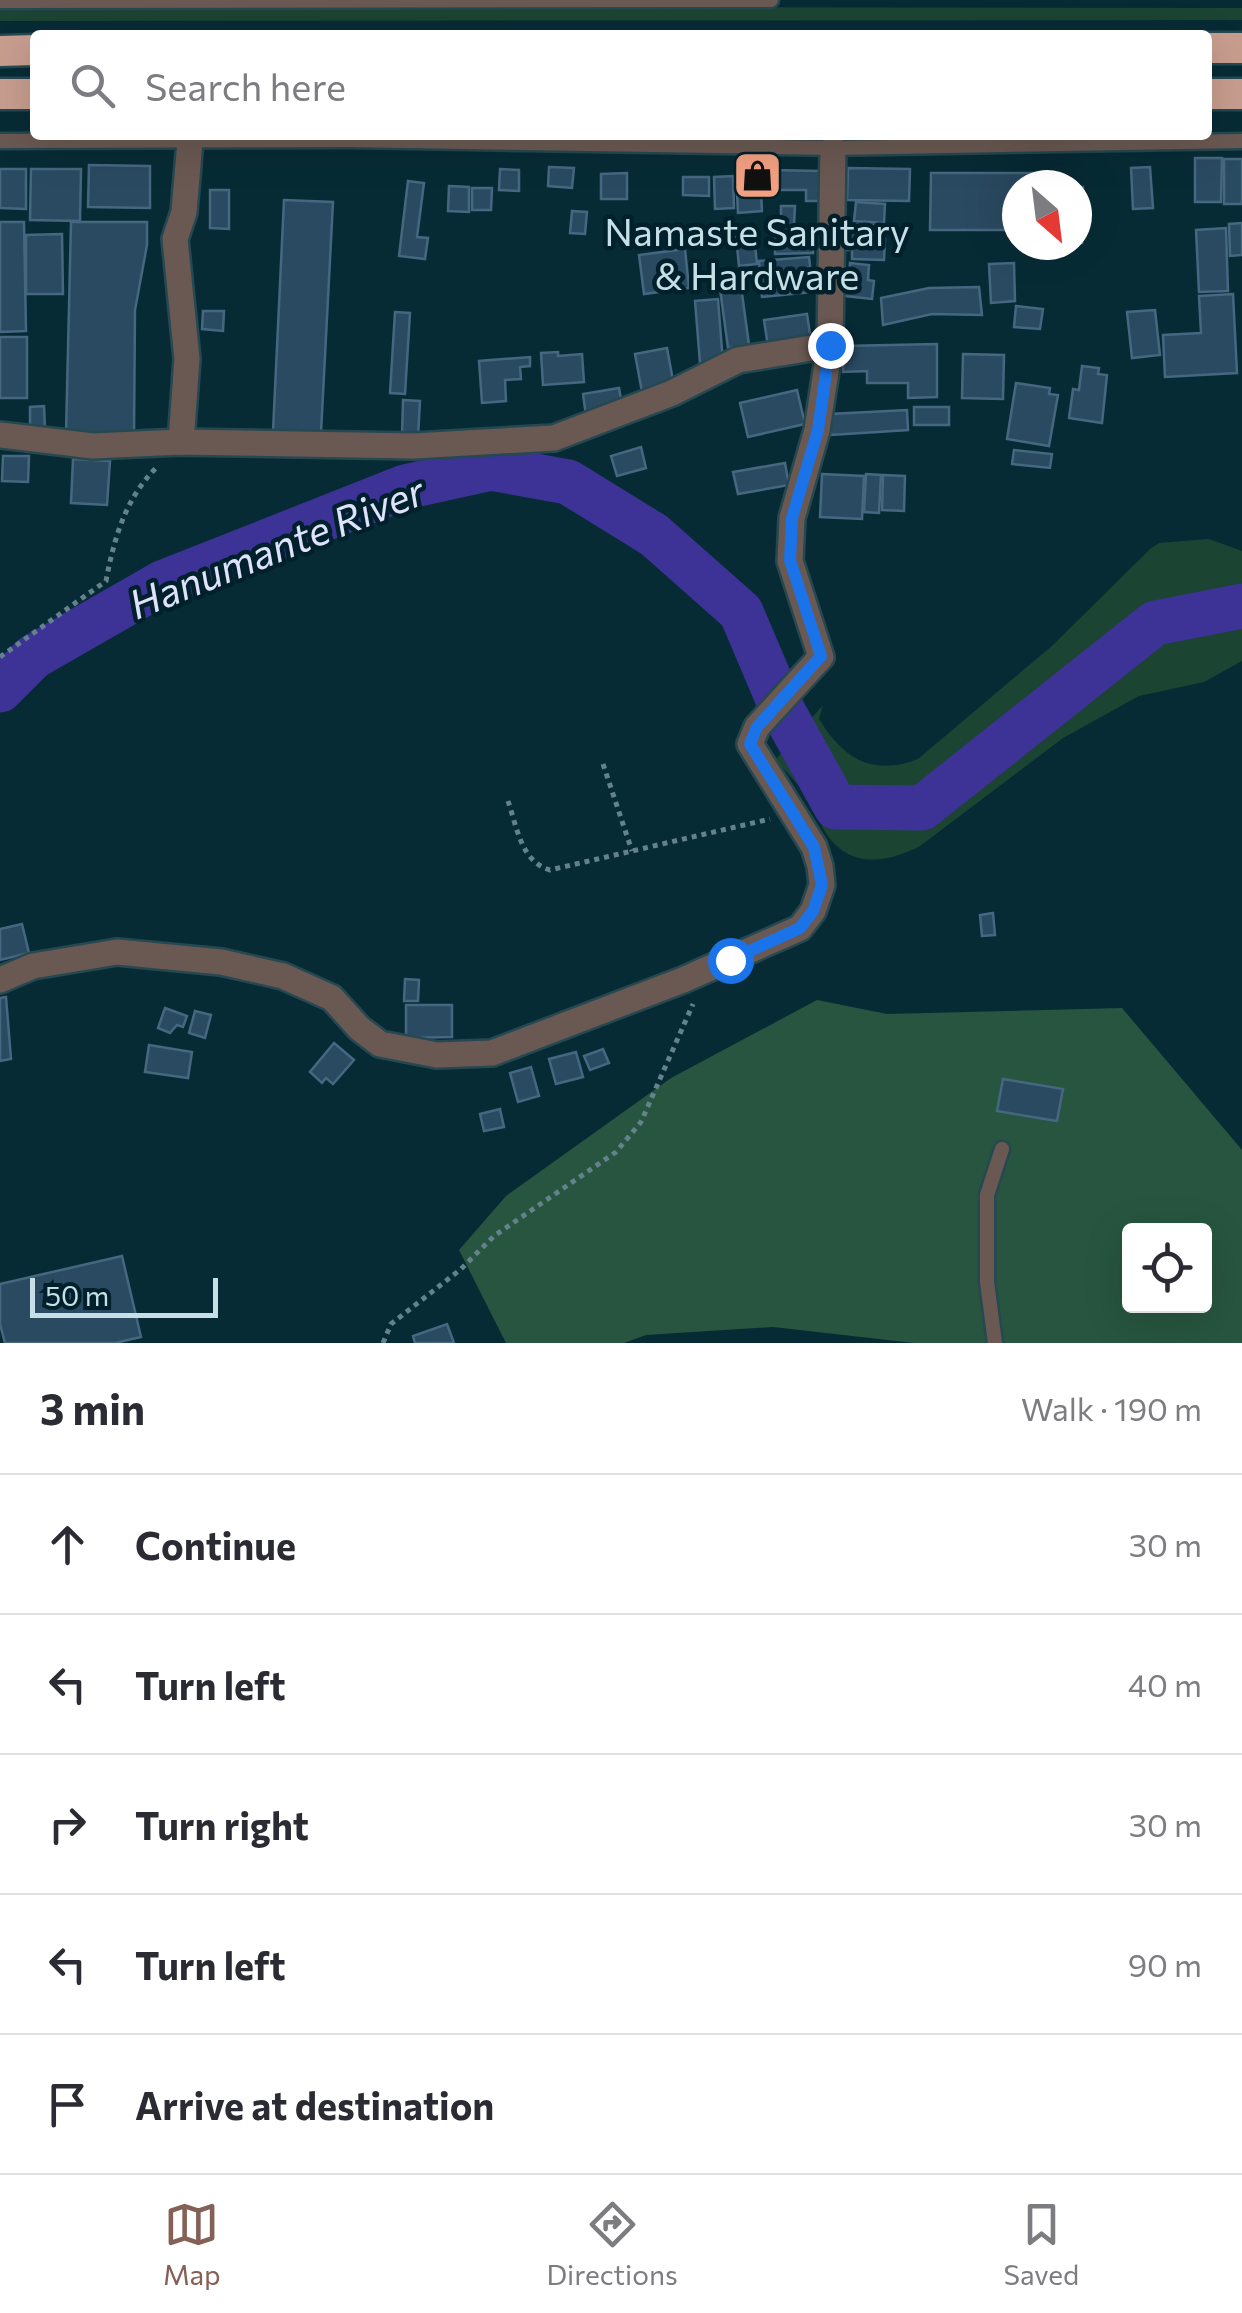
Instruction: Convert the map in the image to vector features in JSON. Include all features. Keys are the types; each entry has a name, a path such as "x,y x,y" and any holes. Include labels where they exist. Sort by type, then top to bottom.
{"highway":[{"path":"1212,48 1242,48"},
{"path":"0,50 30,50"},
{"path":"0,94 30,94"},
{"path":"1212,94 1242,94"}],"street":[{"path":"181,442 187,359 175,239 184,212 190,140"},
{"path":"0,980 33,966 118,952 222,962 283,976 332,998 380,1044 436,1056 492,1053 683,980 800,928 813,911 822,885 814,847 750,744 757,727 821,656 790,560 792,518 818,430 830,345 833,148"},
{"path":"0,436 93,446 181,442 414,446 554,438 672,392 738,360 830,345"}],"lane":[{"path":"0,1 771,0"},
{"path":"0,141 727,144 833,148 1242,141"},
{"path":"995,1343 987,1282 987,1195 1002,1149"}],"path":[{"path":"0,657 106,581 114,542 137,486 181,442"},
{"path":"603,764 632,850"},
{"path":"508,801 529,859 550,870 794,813"},
{"path":"383,1343 391,1324 461,1269 494,1236 616,1152 641,1122 698,996"}],"green space":[{"path":"0,6 1242,8 1242,20 0,21"},
{"path":"1209,539 1242,551 1242,661 1204,682 1139,696 1063,738 920,846 881,859 856,857 844,851 833,843 811,802 775,760 823,705 819,719 849,754 873,765 886,766 918,759 1053,645 1150,549 1159,543"},
{"path":"817,1000 887,1014 1122,1008 1242,1150 1242,1343 914,1343 773,1327 646,1335 624,1343 506,1343 459,1250 506,1196 671,1078"}],"building":[{"path":"1195,158 1222,158 1221,202 1195,202"},
{"path":"1224,159 1242,159 1242,204 1224,204"},
{"path":"89,165 150,166 150,208 88,207"},
{"path":"549,167 574,168 572,188 548,186"},
{"path":"1150,167 1153,208 1133,209 1131,168"},
{"path":"848,168 910,169 909,201 847,200"},
{"path":"0,169 26,169 26,209 0,208"},
{"path":"31,169 81,169 80,221 30,220"},
{"path":"500,169 519,170 519,191 499,190"},
{"path":"769,170 823,171 823,201 806,201 806,190 769,190"},
{"path":"627,173 627,199 601,199 601,174"},
{"path":"760,173 762,211 738,213 736,175"},
{"path":"931,173 1002,173 1002,230 930,230"},
{"path":"733,176 734,208 715,209 714,177"},
{"path":"683,177 709,177 709,196 683,195"},
{"path":"408,181 424,183 417,237 428,238 425,259 399,256"},
{"path":"449,186 469,187 469,212 448,211"},
{"path":"472,188 492,188 491,210 472,210"},
{"path":"210,190 229,190 229,229 210,228"},
{"path":"284,200 333,202 321,433 273,431"},
{"path":"856,202 885,204 884,223 854,221"},
{"path":"781,206 795,206 794,225 781,225"},
{"path":"572,211 587,212 585,234 570,233"},
{"path":"0,222 24,222 26,331 0,332"},
{"path":"71,222 147,222 147,245 135,310 134,435 66,434"},
{"path":"1242,223 1242,255 1230,256 1229,224"},
{"path":"846,224 879,225 878,239 885,239 884,260 852,259 852,250 844,250"},
{"path":"1226,228 1228,291 1199,292 1196,230"},
{"path":"775,229 813,229 813,253 775,254"},
{"path":"62,234 63,294 26,294 26,235"},
{"path":"754,235 757,264 739,266 736,237"},
{"path":"685,249 689,288 644,294 639,255"},
{"path":"809,257 813,292 762,297 759,261"},
{"path":"850,263 869,265 868,280 874,281 872,299 834,295 836,277 849,279"},
{"path":"1014,263 1015,301 991,303 989,264"},
{"path":"741,286 749,345 728,348 720,289"},
{"path":"979,287 982,315 932,314 883,325 881,298 929,288"},
{"path":"1233,294 1237,373 1165,377 1163,335 1201,333 1199,296"},
{"path":"718,299 723,362 700,363 695,301"},
{"path":"1016,306 1043,309 1040,329 1014,327"},
{"path":"1155,310 1160,355 1132,358 1127,312"},
{"path":"203,311 224,311 223,331 202,329"},
{"path":"395,312 410,313 405,394 390,393"},
{"path":"807,314 811,341 768,347 764,320"},
{"path":"0,337 27,337 27,398 0,398"},
{"path":"937,344 937,397 908,398 908,383 867,383 867,371 843,372 843,346"},
{"path":"667,348 674,386 642,392 635,354"},
{"path":"558,352 558,356 582,354 584,382 543,385 541,353"},
{"path":"963,354 1004,355 1003,399 962,398"},
{"path":"530,357 530,366 520,367 521,379 505,380 506,401 482,403 479,361"},
{"path":"1082,366 1099,368 1098,374 1107,375 1102,423 1069,418 1073,389 1079,390"},
{"path":"1016,383 1050,388 1049,394 1058,395 1049,446 1007,439"},
{"path":"619,388 623,410 586,416 583,394"},
{"path":"797,390 805,424 748,437 740,403"},
{"path":"403,400 420,401 418,437 402,436"},
{"path":"44,406 45,429 30,429 30,407"},
{"path":"914,407 949,407 949,425 914,425"},
{"path":"907,410 908,430 831,435 830,414"},
{"path":"641,447 646,468 617,476 611,456"},
{"path":"1014,450 1052,454 1050,468 1012,464"},
{"path":"3,456 29,456 28,482 2,481"},
{"path":"73,459 110,461 107,505 71,503"},
{"path":"785,463 789,485 738,494 733,472"},
{"path":"822,474 864,476 862,519 820,517"},
{"path":"866,474 881,475 879,513 864,512"},
{"path":"883,475 905,476 904,511 882,510"},
{"path":"993,913 995,935 982,936 980,915"},
{"path":"22,924 29,953 0,960 0,929"},
{"path":"405,979 419,980 418,1001 404,1001"},
{"path":"6,997 11,1059 0,1061 0,998"},
{"path":"406,1005 452,1005 452,1037 406,1038"},
{"path":"165,1008 187,1016 183,1027 177,1025 170,1033 158,1028"},
{"path":"195,1011 211,1015 205,1038 189,1033"},
{"path":"334,1043 354,1060 333,1084 326,1078 322,1083 310,1072"},
{"path":"149,1045 192,1052 188,1078 145,1072"},
{"path":"603,1049 609,1063 590,1070 584,1056"},
{"path":"576,1052 583,1077 556,1084 549,1059"},
{"path":"531,1067 539,1096 518,1102 510,1073"},
{"path":"1003,1079 1063,1089 1057,1121 997,1111"},
{"path":"500,1109 504,1127 484,1131 480,1114"},
{"path":"122,1256 141,1337 115,1343 5,1343 0,1324 0,1284"},
{"path":"447,1324 454,1343 415,1343 413,1336"}],"waterway":[{"name":"Hanumante River","path":"0,690 33,657 162,583 405,487 491,468 568,482 654,535 741,612 783,711 836,807 922,808 1155,623 1242,606"}],"place":[{"name":"Namaste Sanitary & Hardware","path":"757,176"}],"route":[{"path":"730,960 800,928 813,911 822,885 814,847 750,744 757,727 821,656 790,560 792,518 818,430 830,345"}]}
